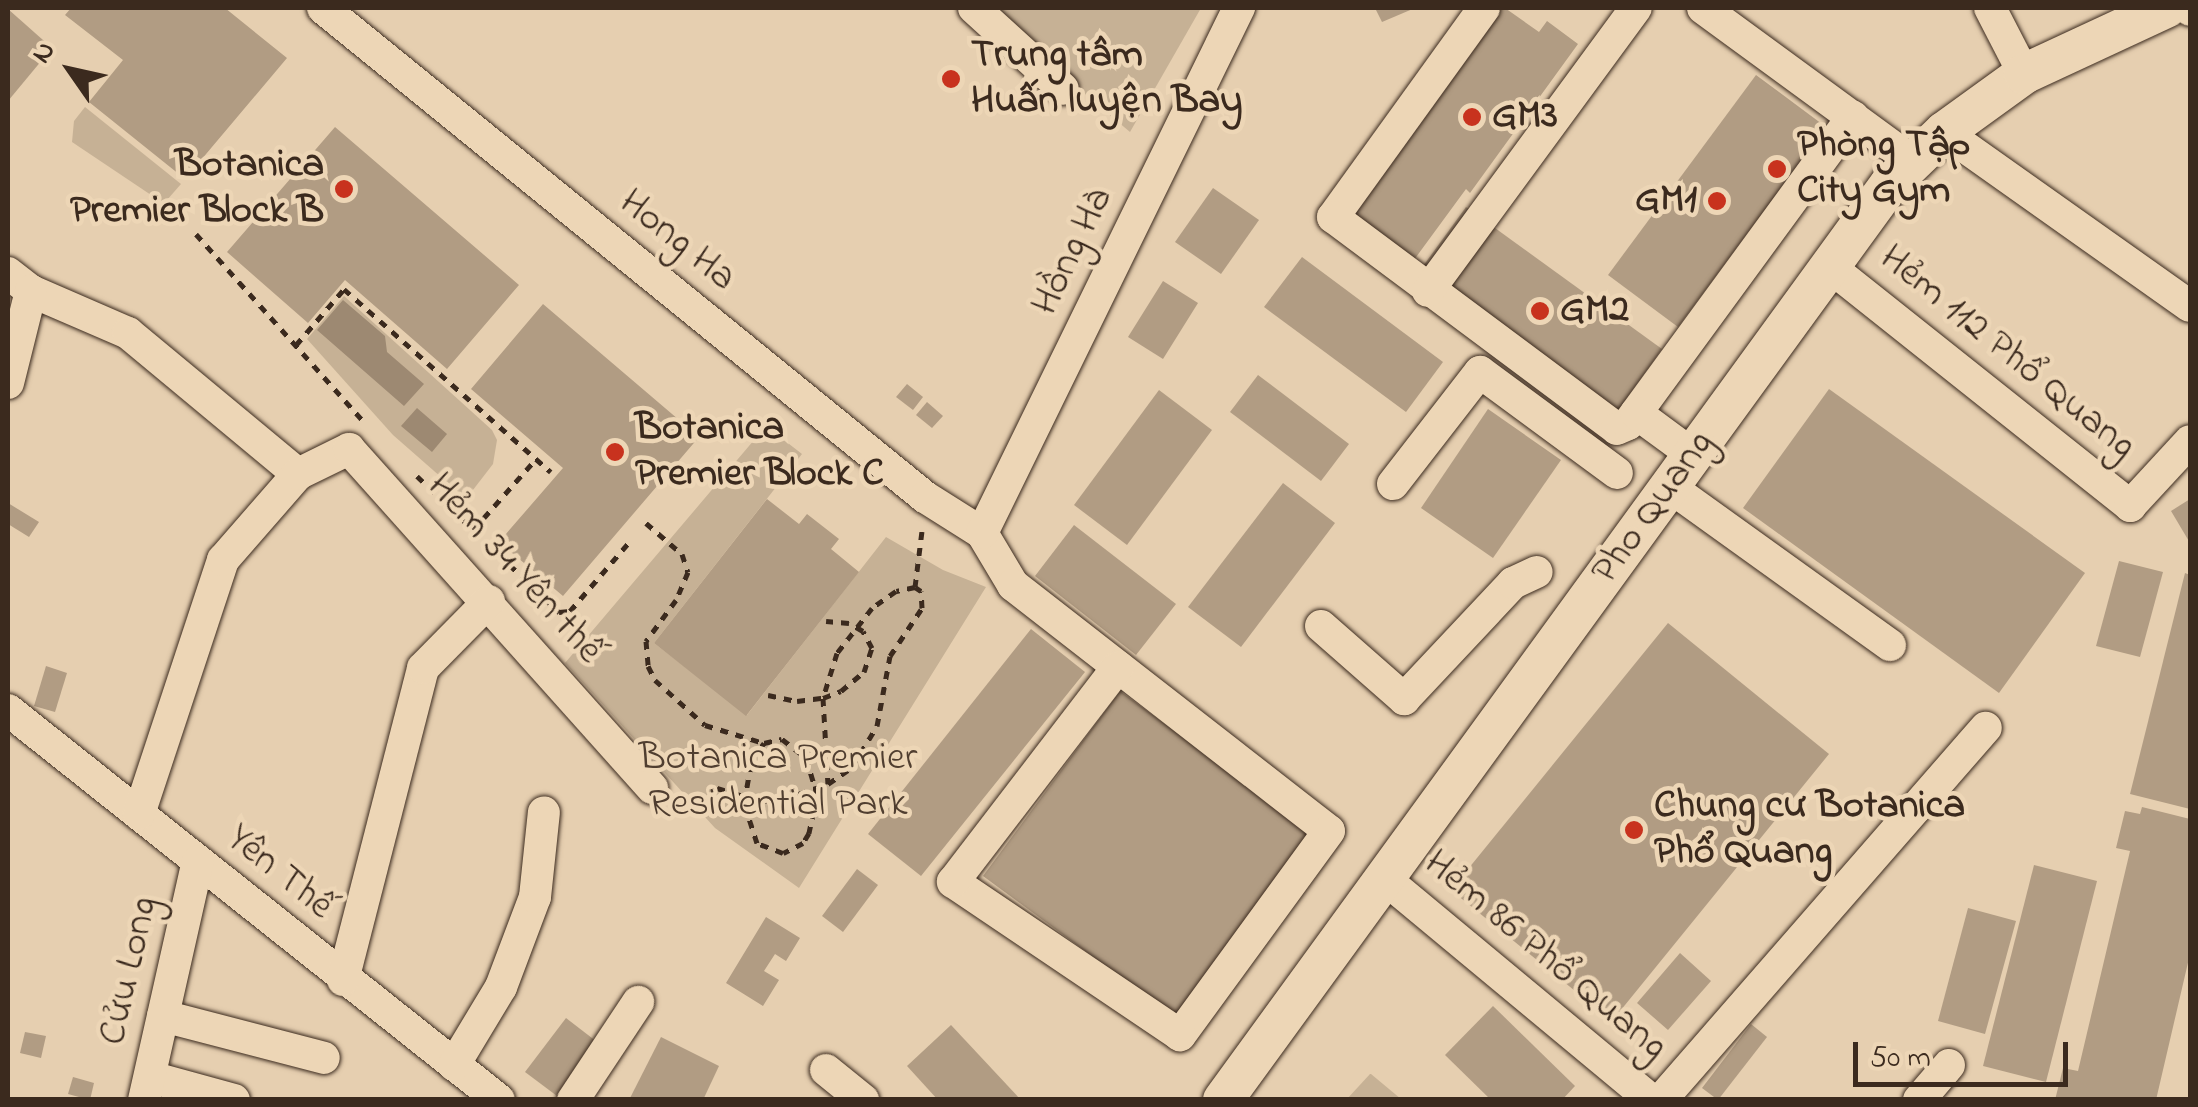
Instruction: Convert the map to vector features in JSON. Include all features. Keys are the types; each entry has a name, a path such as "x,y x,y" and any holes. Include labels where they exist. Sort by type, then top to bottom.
{"main road":[{"name":"Pho Quang","path":"1224,1100 1830,266 1912,160 2024,74 2166,8"}],"street":[{"name":"Hong Ha","path":"323,8 880,460 982,534"},
{"path":"974,8 1063,89"},
{"name":"Hồng Hà","path":"982,534 1240,8"},
{"path":"1484,8 1333,217 1611,427 1623,428 1636,413 1853,117"},
{"path":"1428,291 1636,8"},
{"path":"1704,8 1912,160"},
{"path":"1990,8 2024,74"},
{"path":"1944,132 2190,306"},
{"name":"Hẻm 112 Phổ Quang","path":"1830,266 2130,506 2190,441"},
{"path":"8,383 19,282 128,333 298,474 223,560 139,814"},
{"path":"1393,484 1480,372 1617,473"},
{"path":"1636,413 1681,471 1890,645"},
{"name":"Hẻm 34 Yên thế","path":"298,474 349,450 489,601 652,788"},
{"path":"982,534 1013,585 1329,831 1180,1034 953,882 1118,667"},
{"path":"1321,626 1404,699 1512,583 1537,572"},
{"path":"343,980 423,668 489,601"},
{"name":"Yên Thế","path":"8,710 498,1100"},
{"path":"1661,1100 1986,728"},
{"path":"454,1065 502,987 534,897 544,812"},
{"name":"Cửu Long","path":"147,1088 198,861"},
{"name":"Hẻm 86 Phổ Quang","path":"1384,879 1651,1100"},
{"path":"573,1100 638,1002"},
{"path":"163,1016 324,1058"},
{"path":"1919,1100 1949,1065"},
{"path":"826,1070 863,1100"},
{"path":"147,1088 234,1100"}],"path":[{"path":"196,234 366,424"},
{"path":"296,345 344,288 551,472"},
{"path":"474,530 536,458"},
{"path":"405,464 553,608 564,613 631,540"},
{"path":"646,523 682,554 688,572 676,600 646,641 648,666 655,680 705,725 764,743 782,739 799,749 816,788 809,833 803,842 783,854 757,844 744,816 748,769 764,743"},
{"path":"915,587 919,558"},
{"path":"717,788 744,798 783,799 828,784 861,756 877,726 890,656 922,608 921,591 915,587 896,591 855,625 837,652 824,698 828,784"},
{"path":"768,695 798,701 824,698 856,681 870,661 872,648 855,625 826,620"}],"green space":[{"path":"983,8 1201,8 1130,132"},
{"path":"85,107 181,184 167,200 160,201 72,142 74,121"},
{"path":"344,296 492,430 497,440 493,464 466,499 393,435 307,339"},
{"name":"Botanica Premier Residential Park","path":"766,426 802,454 654,643 747,715 886,537 943,570 986,587 799,888 715,828 565,663"},
{"path":"1371,1074 1401,1099 1347,1099"}],"shaded area":[{"path":"343,300 385,336 387,352 424,384 404,406 317,330"},
{"path":"417,408 447,434 432,452 401,426"}],"building":[{"path":"71,8 225,8 287,58 185,179 89,102 123,60 65,15"},
{"path":"1375,8 1415,8 1382,22"},
{"name":"GM3","path":"1498,8 1505,8 1539,32 1547,21 1578,44 1470,193 1466,189 1411,264 1346,217"},
{"path":"8,9 52,48 8,101"},
{"name":"GM1","path":"1756,75 1826,127 1678,327 1608,275"},
{"name":"Botanica Premier Block B","path":"335,127 519,285 447,369 345,280 308,323 227,252"},
{"path":"1213,188 1259,220 1221,274 1175,242"},
{"name":"GM2","path":"1466,207 1662,349 1614,416 1418,273"},
{"path":"1302,257 1443,362 1406,412 1264,307"},
{"path":"1163,281 1198,303 1163,359 1128,337"},
{"name":"Botanica Premier Block C","path":"543,304 699,437 563,596 499,542 563,468 471,389"},
{"path":"1258,375 1349,444 1321,481 1230,412"},
{"path":"907,384 923,397 913,410 896,397"},
{"path":"1829,389 2085,573 1999,693 1743,508"},
{"path":"1159,390 1212,430 1127,545 1074,505"},
{"path":"927,402 943,416 932,428 916,415"},
{"path":"1488,409 1561,460 1493,558 1421,508"},
{"path":"1283,483 1335,523 1241,647 1188,607"},
{"path":"767,499 799,524 807,514 839,539 831,549 859,572 746,716 654,643"},
{"path":"2190,499 2190,543 2171,511"},
{"path":"8,503 39,522 29,537 8,524"},
{"path":"1074,525 1176,604 1136,655 1035,576"},
{"path":"2119,561 2163,572 2140,657 2096,646"},
{"path":"2185,573 2190,575 2190,809 2130,794"},
{"name":"Chung cư Botanica Phổ Quang","path":"1668,623 1829,754 1612,1021 1451,890"},
{"path":"1031,629 1085,672 921,876 868,834"},
{"path":"46,666 67,673 55,712 34,706"},
{"path":"1120,691 1314,834 1178,1019 983,876"},
{"path":"2142,807 2190,819 2190,954 2156,1100 2055,1100 2063,1068 2078,1071 2130,851 2116,848 2125,811 2140,814"},
{"path":"2034,865 2097,881 2046,1082 1983,1066"},
{"path":"857,869 878,885 843,932 822,916"},
{"path":"1968,908 2016,921 1985,1034 1938,1021"},
{"path":"766,917 800,938 786,961 775,954 764,971 779,980 763,1006 726,983"},
{"path":"1680,953 1711,981 1668,1030 1637,1003"},
{"path":"1493,1006 1575,1086 1562,1100 1491,1100 1445,1055"},
{"path":"566,1018 601,1045 561,1099 525,1072"},
{"path":"1751,1024 1767,1037 1718,1100 1702,1088"},
{"path":"951,1025 1021,1100 938,1100 907,1066"},
{"path":"25,1032 46,1036 41,1058 20,1053"},
{"path":"661,1037 719,1066 703,1100 629,1100"},
{"path":"73,1077 94,1083 90,1100 68,1094"}],"place":[{"name":"Trung tâm Huấn luyện Bay","path":"951,79"},
{"name":"GM3","path":"1472,117"},
{"name":"Phòng Tập City Gym","path":"1777,169"},
{"name":"Botanica Premier Block B","path":"344,189"},
{"name":"GM1","path":"1717,201"},
{"name":"GM2","path":"1540,311"},
{"name":"Botanica Premier Block C","path":"615,452"},
{"name":"Chung cư Botanica Phổ Quang","path":"1634,830"}]}
